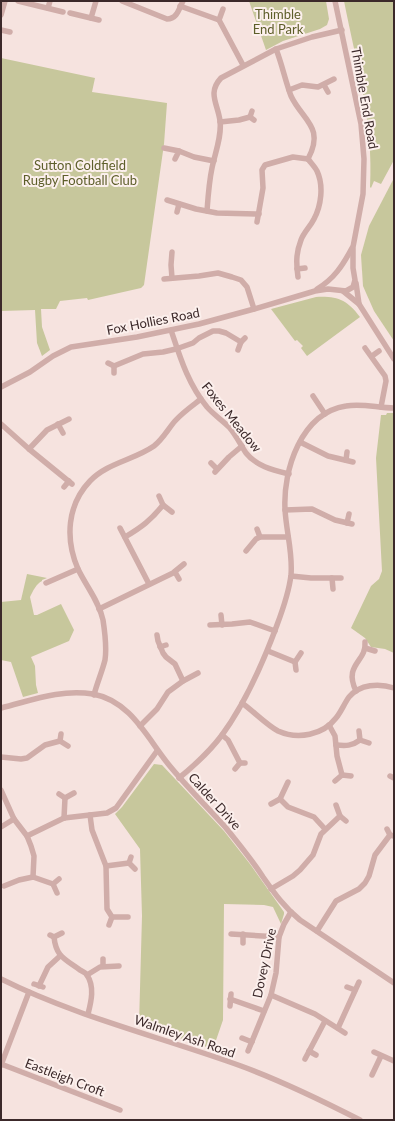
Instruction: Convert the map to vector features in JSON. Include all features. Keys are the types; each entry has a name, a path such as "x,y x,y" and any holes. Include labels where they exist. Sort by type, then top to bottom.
{"street":[{"path":"1,15 5,1"},
{"path":"18,1 63,12"},
{"path":"48,8 50,1"},
{"path":"91,18 96,1"},
{"path":"122,1 167,20 175,17 181,4 219,20 243,66"},
{"name":"Thimble End Road","path":"336,1 361,124 364,159 363,194 353,247 354,278 359,304"},
{"path":"219,20 223,9"},
{"path":"70,13 99,20"},
{"path":"1,30 10,32"},
{"path":"207,211 214,161 220,133 220,122 214,99 215,86 221,78 276,48 342,30"},
{"path":"276,48 292,98 307,119 314,134 312,150 308,159"},
{"path":"289,90 302,85 312,87 324,85 334,79"},
{"path":"324,85 328,92"},
{"path":"220,122 252,119 252,111"},
{"path":"164,148 214,161"},
{"path":"176,159 179,151"},
{"path":"257,222 263,188 262,170 265,165 293,157 308,159 318,174 321,193 320,202 313,220 301,240 296,259 298,277"},
{"path":"167,200 217,213 259,214"},
{"path":"177,212 179,204"},
{"name":"Thimble End Road","path":"336,274 353,247"},
{"path":"172,252 170,265 172,278"},
{"path":"297,269 305,268"},
{"path":"342,291 350,290 354,286 354,278 350,272 346,270 336,274 334,284 342,291 359,304 394,359"},
{"path":"164,279 218,273 232,277 241,280 247,286 254,309"},
{"name":"Fox Hollies Road","path":"315,291 326,284 336,274"},
{"name":"Fox Hollies Road","path":"1,387 30,372 53,356 72,347 171,330 254,309 315,291 328,289 342,291"},
{"name":"Foxes Meadow","path":"171,330 176,349 186,374 201,399 216,416 229,427 250,457 256,463 289,474"},
{"path":"108,363 114,366 143,354 176,349 193,343 212,331 226,333 243,340 238,350"},
{"path":"366,348 385,376 386,381 381,407"},
{"path":"372,356 378,351"},
{"path":"114,366 114,373"},
{"path":"313,396 325,414"},
{"path":"94,695 104,664 106,649 105,636 100,609 78,569 70,544 70,522 75,504 83,489 99,473 152,447 167,433 182,413 201,399"},
{"path":"179,778 206,755 222,735 242,703 268,651 286,598 291,576 285,495 289,474 300,442 315,423 325,414 335,409 354,405 394,408"},
{"path":"29,449 40,436 58,424 69,419"},
{"path":"1,424 71,483 64,487"},
{"path":"58,424 63,433"},
{"path":"300,442 328,456 353,462"},
{"path":"211,463 216,471 242,446"},
{"path":"346,460 347,452"},
{"path":"159,496 163,505 172,512"},
{"path":"125,537 139,529 151,519 163,505"},
{"path":"285,510 312,509 349,524 349,514"},
{"path":"120,528 149,584"},
{"path":"257,529 260,537"},
{"path":"246,551 256,539 260,537 288,537"},
{"path":"100,609 175,572 184,564"},
{"path":"46,583 78,569"},
{"path":"175,572 179,579"},
{"path":"51,573 52,580"},
{"path":"291,576 341,578"},
{"path":"332,578 333,589"},
{"path":"221,615 222,625"},
{"path":"210,625 250,622 275,630"},
{"path":"157,635 163,646 166,657 175,664 183,681"},
{"path":"356,691 352,684 352,671 365,645 375,651"},
{"path":"268,651 295,662"},
{"path":"296,670 295,662 301,653"},
{"path":"140,726 157,710 168,692 183,681 198,673"},
{"path":"242,703 278,731 295,736 311,734 329,726 350,696 356,691 374,685 384,685 394,688"},
{"name":"Calder Drive","path":"1,708 54,694 82,693 94,695 116,703 130,713 157,751 179,778 226,829 280,901 300,920 394,983"},
{"path":"329,726 335,736 337,756 342,775"},
{"path":"358,731 360,740"},
{"path":"60,741 61,734"},
{"path":"222,735 228,740 242,763 236,769"},
{"path":"336,745 349,746 360,740"},
{"path":"360,740 369,743"},
{"path":"1,757 21,759 27,758 45,745 60,741 68,746"},
{"path":"27,836 64,818 107,813 116,808 157,751"},
{"path":"335,781 342,775 351,776"},
{"path":"271,804 280,799 288,782"},
{"path":"1,790 14,818 27,836 34,856 33,878"},
{"path":"65,798 74,793"},
{"path":"58,794 65,798"},
{"path":"64,818 65,798"},
{"path":"280,799 288,807 314,817 326,829"},
{"path":"336,805 340,816 346,821"},
{"path":"90,815 92,830 106,866 107,909 112,917"},
{"path":"271,889 293,876 313,855 321,834 340,816"},
{"path":"1,827 14,818"},
{"path":"317,930 336,901 359,889 365,883 369,876 375,856 392,835 387,829"},
{"path":"106,866 130,860 135,869"},
{"path":"5,894 2,886 19,880 33,878 53,884 57,893"},
{"path":"53,884 58,879"},
{"name":"Dovey Drive","path":"248,1051 271,995 275,978 279,937 291,912"},
{"path":"112,917 128,917"},
{"path":"109,925 112,917"},
{"path":"62,933 52,936 56,950 60,956 87,975 92,992 92,999 88,1014"},
{"path":"231,934 279,937"},
{"path":"243,934 243,943"},
{"path":"39,985 48,967 60,956"},
{"path":"103,959 103,966"},
{"path":"87,975 103,966 119,966"},
{"name":"Walmley Ash Road","path":"1,979 30,992 88,1014 256,1072 290,1086 360,1120"},
{"path":"338,1028 359,982"},
{"path":"347,987 355,990"},
{"path":"1,1064 30,992"},
{"path":"271,995 315,1014 345,1033"},
{"path":"230,1006 231,997 264,1011"},
{"path":"305,1059 325,1021"},
{"path":"242,1038 252,1042"},
{"path":"309,1051 316,1055"},
{"path":"374,1052 394,1061"},
{"path":"372,1075 381,1056"},
{"name":"Eastleigh Croft","path":"1,1064 120,1110"}],"green space":[{"name":"Thimble End Park","path":"249,1 326,1 329,19 327,25 320,29 283,41 266,50"},
{"path":"344,1 394,1 394,160 381,184 374,181 371,188 371,163 367,117 359,70"},
{"name":"Sutton Coldfield Rugby Football Club","path":"1,58 95,78 92,92 167,103 164,144 144,285 141,288 88,300 87,298 60,301 56,309 41,309 42,327 50,350 42,356 37,343 35,310 1,311"},
{"path":"394,178 394,341 374,311 363,286 361,255 369,226"},
{"path":"316,297 330,297 341,300 351,307 360,317 307,356 301,348 303,346 297,340 295,341 271,309"},
{"path":"387,413 394,413 394,653 385,649 371,647 365,638 351,628 371,586 379,579 382,571 376,458 381,415 386,415"},
{"path":"27,574 47,578 38,584 30,597 34,615 61,604 74,630 69,641 31,657 35,666 38,693 23,697 11,662 1,660 1,602 21,600"},
{"path":"154,764 162,765 224,831 250,864 284,912 281,924 273,907 264,905 224,904 223,1020 213,1049 139,1025 142,916 140,849 115,814 122,807"}]}
